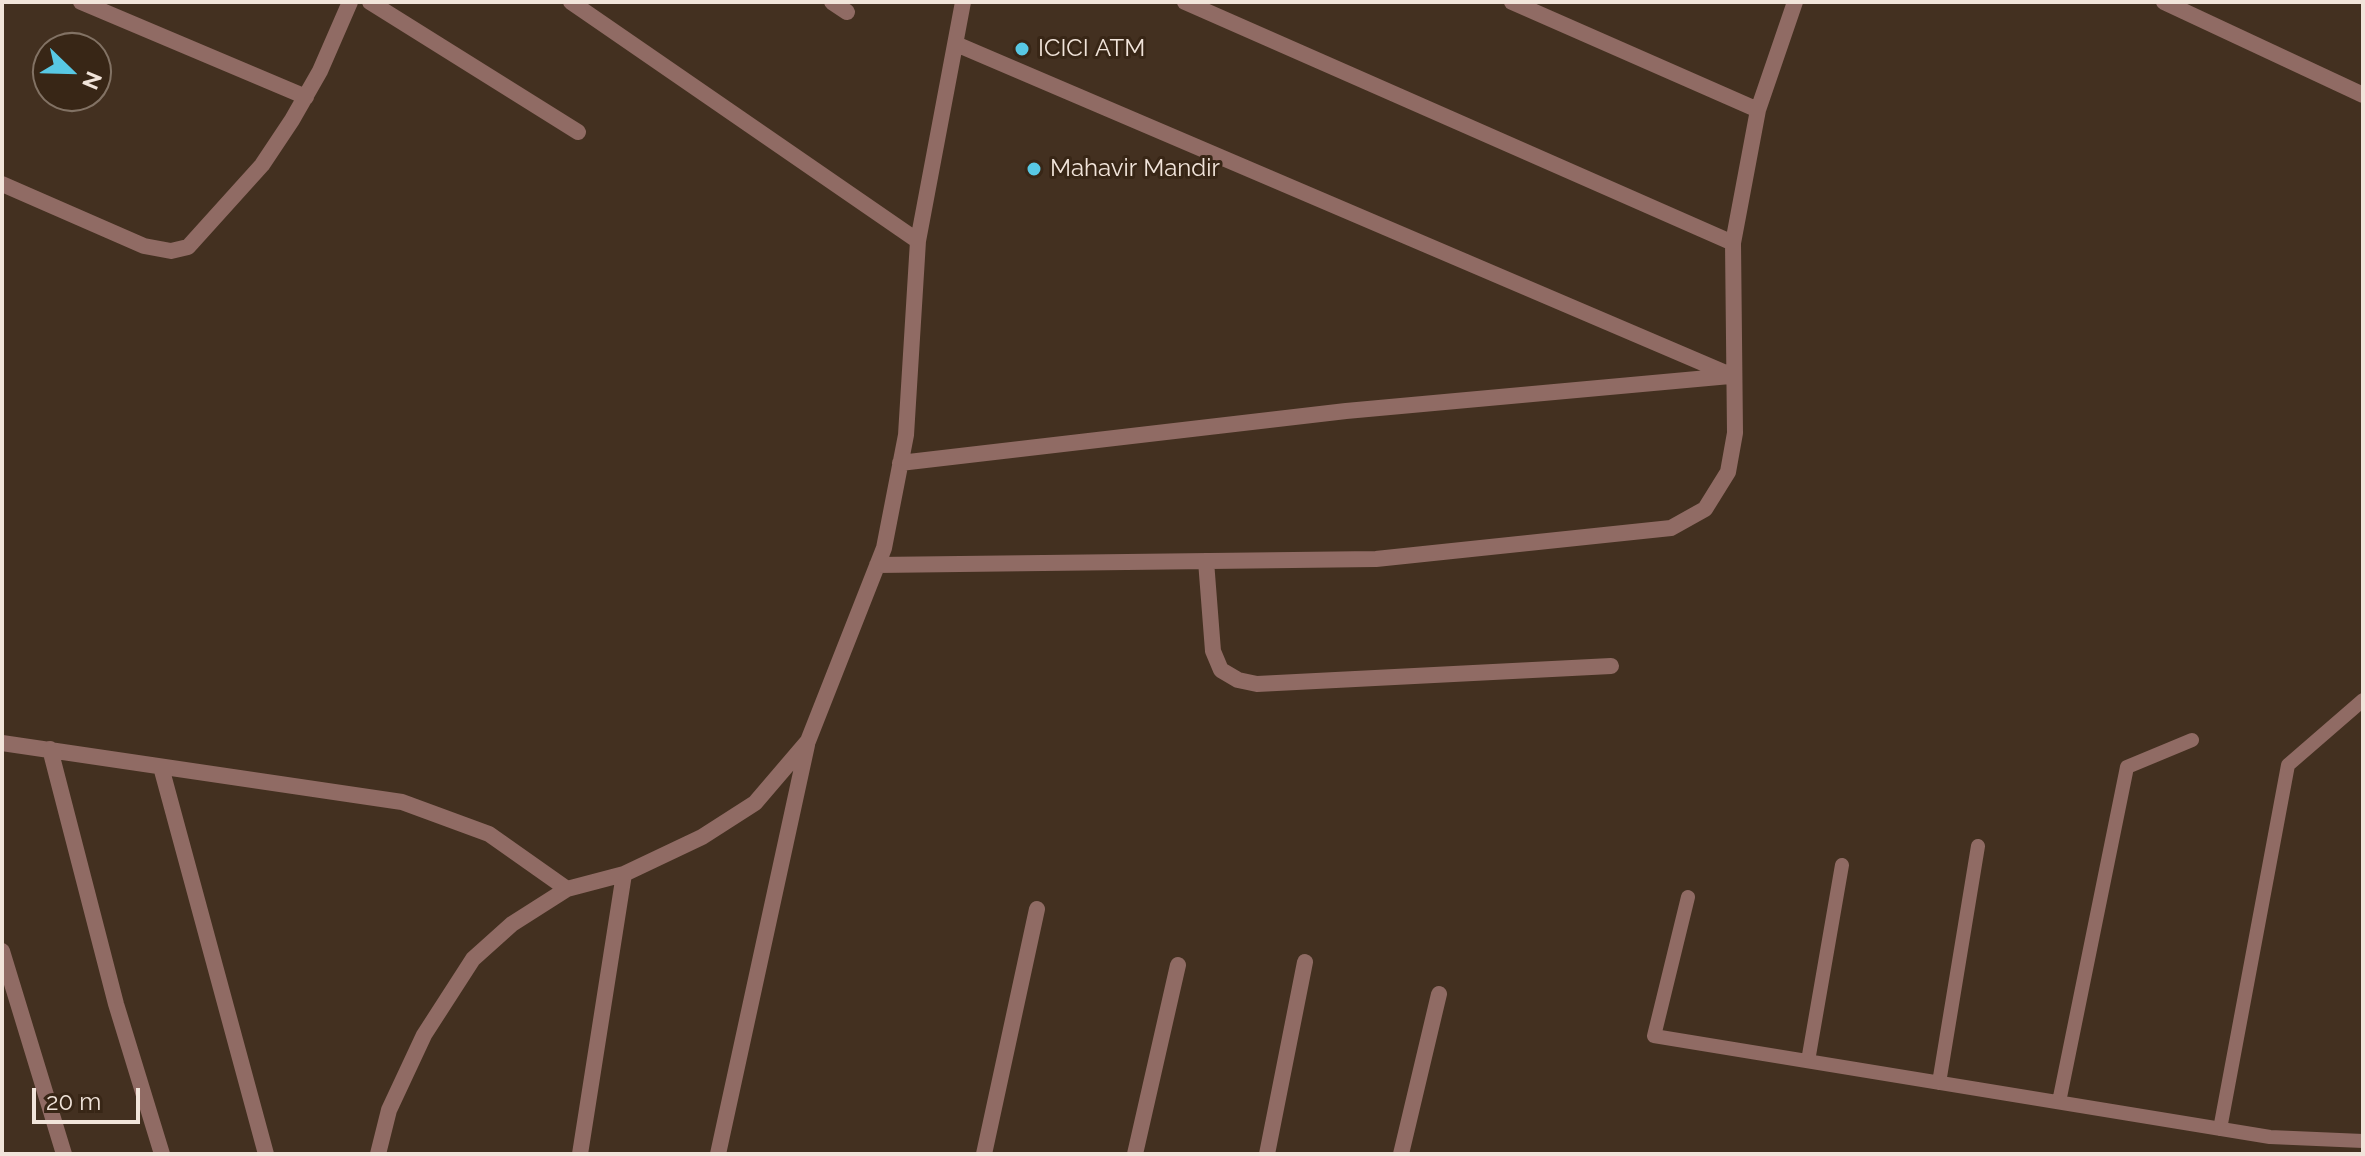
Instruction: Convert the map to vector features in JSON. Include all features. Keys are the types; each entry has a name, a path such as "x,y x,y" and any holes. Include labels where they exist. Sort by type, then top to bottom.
{"street":[{"path":"81,2 306,97"},
{"path":"2,184 144,246 171,251 188,247 208,229 262,165 306,97 350,2"},
{"path":"370,2 578,132"},
{"path":"571,2 918,241"},
{"path":"832,2 847,12"},
{"path":"718,1154 808,741 877,565 906,435 918,241 963,2"},
{"path":"1185,2 1733,243"},
{"path":"1512,2 1758,110"},
{"path":"877,565 1376,559 1671,528 1705,509 1728,472 1735,433 1733,243 1758,110 1795,2"},
{"path":"2164,2 2363,95"},
{"path":"956,44 1733,376"},
{"path":"900,463 1346,411 1733,376"},
{"path":"1206,561 1213,651 1221,670 1238,680 1257,684 1611,666"},
{"path":"378,1154 389,1110 424,1035 473,959 512,924 567,889 624,874 702,837 755,803 808,741"},
{"path":"2,743 402,802 489,834 567,889"},
{"path":"50,749 116,1004 162,1154"},
{"path":"161,767 266,1154"},
{"path":"580,1154 624,874"},
{"path":"984,1154 1037,909"},
{"path":"2,951 64,1154"},
{"path":"1267,1154 1305,962"},
{"path":"1135,1154 1178,965"},
{"path":"1401,1154 1439,994"}],"lane":[{"path":"2220,1129 2288,765 2363,700"},
{"path":"2059,1102 2127,767 2192,740"},
{"path":"1939,1083 1978,846"},
{"path":"1808,1061 1842,865"},
{"path":"1688,897 1654,1036 2270,1137 2363,1141"}],"place":[{"name":"ICICI ATM","path":"1022,49"},
{"name":"Mahavir Mandir","path":"1034,169"}]}
